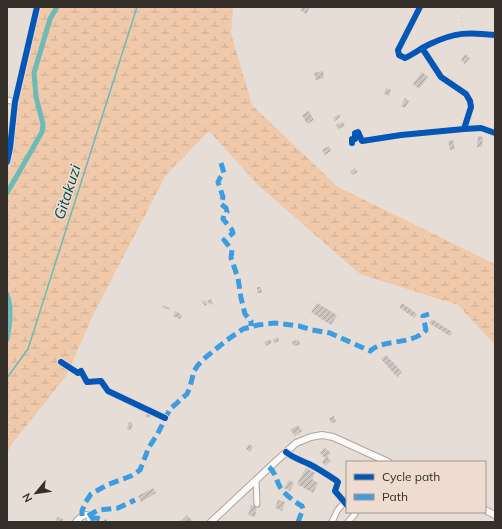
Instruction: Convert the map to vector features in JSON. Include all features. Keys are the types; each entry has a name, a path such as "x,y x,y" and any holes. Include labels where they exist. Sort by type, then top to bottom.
{"main road":[{"path":"212,522 296,443 311,436 333,437 385,461"},
{"path":"486,510 495,515"},
{"path":"76,522 80,517 85,515 89,516 91,522"}],"street":[{"path":"7,162 15,102 37,7"},
{"path":"420,7 398,50 399,54 405,58 448,36 463,33 495,35"},
{"path":"422,48 441,77 462,90 468,97 471,107 464,129"},
{"path":"7,100 15,102"},
{"path":"352,142 352,139 355,139 355,134 358,132 362,141 401,135 464,129 481,128 495,133"},
{"path":"61,362 78,373 81,371 87,382 101,380 108,391 165,418"},
{"path":"286,452 294,459 307,463 338,482 335,491 346,502 335,514 332,522"},
{"path":"256,480 257,504"},
{"path":"348,522 354,513"}],"path":[{"path":"7,440 35,390 58,373 65,349 80,321 84,292 111,254 142,192 204,90 216,64 226,32 217,7"},
{"path":"450,7 461,15 463,33"}],"green space":[{"path":"39,7 233,7 231,33 252,105 338,187 495,264 495,345 458,305 360,274 258,185 209,131 166,175 94,313 66,376 11,445 7,454 7,169 28,53"}],"building":[{"path":"302,7 310,7 306,14 300,10"},
{"path":"465,54 470,58 465,64 461,60"},
{"path":"323,71 324,78 316,80 314,73"},
{"path":"422,72 428,77 419,89 413,84"},
{"path":"386,88 391,90 389,96 384,94"},
{"path":"405,98 409,101 405,108 401,106"},
{"path":"309,111 314,120 307,124 302,115"},
{"path":"339,114 340,117 335,121 333,118"},
{"path":"343,122 345,126 338,129 336,125"},
{"path":"478,136 483,137 482,147 477,147"},
{"path":"453,140 455,149 450,150 448,141"},
{"path":"329,146 331,151 325,155 322,150"},
{"path":"355,168 358,172 352,175 350,172"},
{"path":"257,287 261,287 262,293 257,293"},
{"path":"211,299 213,303 210,305 207,301"},
{"path":"205,300 207,305 205,306 202,302"},
{"path":"317,303 337,315 331,325 311,312"},
{"path":"402,303 417,314 414,318 399,307"},
{"path":"163,305 170,308 169,310 162,307"},
{"path":"175,311 182,315 180,319 173,316"},
{"path":"432,319 452,332 450,336 429,323"},
{"path":"278,337 279,341 274,343 273,339"},
{"path":"270,339 272,343 266,346 264,342"},
{"path":"299,340 300,345 293,346 292,341"},
{"path":"386,355 402,372 397,377 381,359"},
{"path":"146,413 151,415 150,418 145,416"},
{"path":"334,416 336,422 331,423 329,418"},
{"path":"129,422 133,423 131,430 127,429"},
{"path":"298,425 302,431 295,436 290,430"},
{"path":"249,444 253,447 250,452 246,449"},
{"path":"325,448 331,453 327,456 331,461 325,466 322,462 325,458 320,453"},
{"path":"306,468 315,473 312,479 318,483 313,493 297,484"},
{"path":"289,480 294,483 290,491 284,488"},
{"path":"153,488 156,493 141,502 138,496"},
{"path":"278,500 285,502 282,511 275,508"},
{"path":"251,505 257,506 255,517 248,515"},
{"path":"187,515 194,522 180,522"},
{"path":"57,517 63,519 62,522 56,522"}],"waterway":[{"path":"7,193 42,132 43,124 36,97 34,73 50,19 57,7"},
{"name":"Gitakuzi","path":"7,378 28,349 137,7"},
{"path":"7,294 10,305 7,339"}],"marked path":[{"path":"221,163 224,173 218,182 223,197 221,204 226,208 227,212 223,219 233,233 224,240 232,250 231,258 238,278 245,314 251,321 251,326"},
{"path":"82,516 85,503 91,494 107,485 131,476 140,470 149,447 170,409 187,394 194,371 198,365 227,340 243,329 275,323 299,326 330,333 370,351 383,344 406,340 420,335 426,330 423,316 429,314"},
{"path":"269,467 275,474 282,490 290,498 302,506 303,509 298,522"},
{"path":"88,516 98,510 118,508 135,500"},
{"path":"90,519 98,518 105,522"}],"cycle path":[{"path":"7,162 15,102 37,7"},
{"path":"420,7 398,50 399,55 405,58 430,44 447,37 470,33 495,35"},
{"path":"422,48 441,77 466,94 470,101 471,107 464,129 481,128 495,133"},
{"path":"352,143 352,139 355,139 355,133 358,132 362,141 401,135 464,129"},
{"path":"61,362 78,373 81,371 87,382 101,381 108,391 165,418"},
{"path":"286,452 337,481 335,491 346,504"}]}
